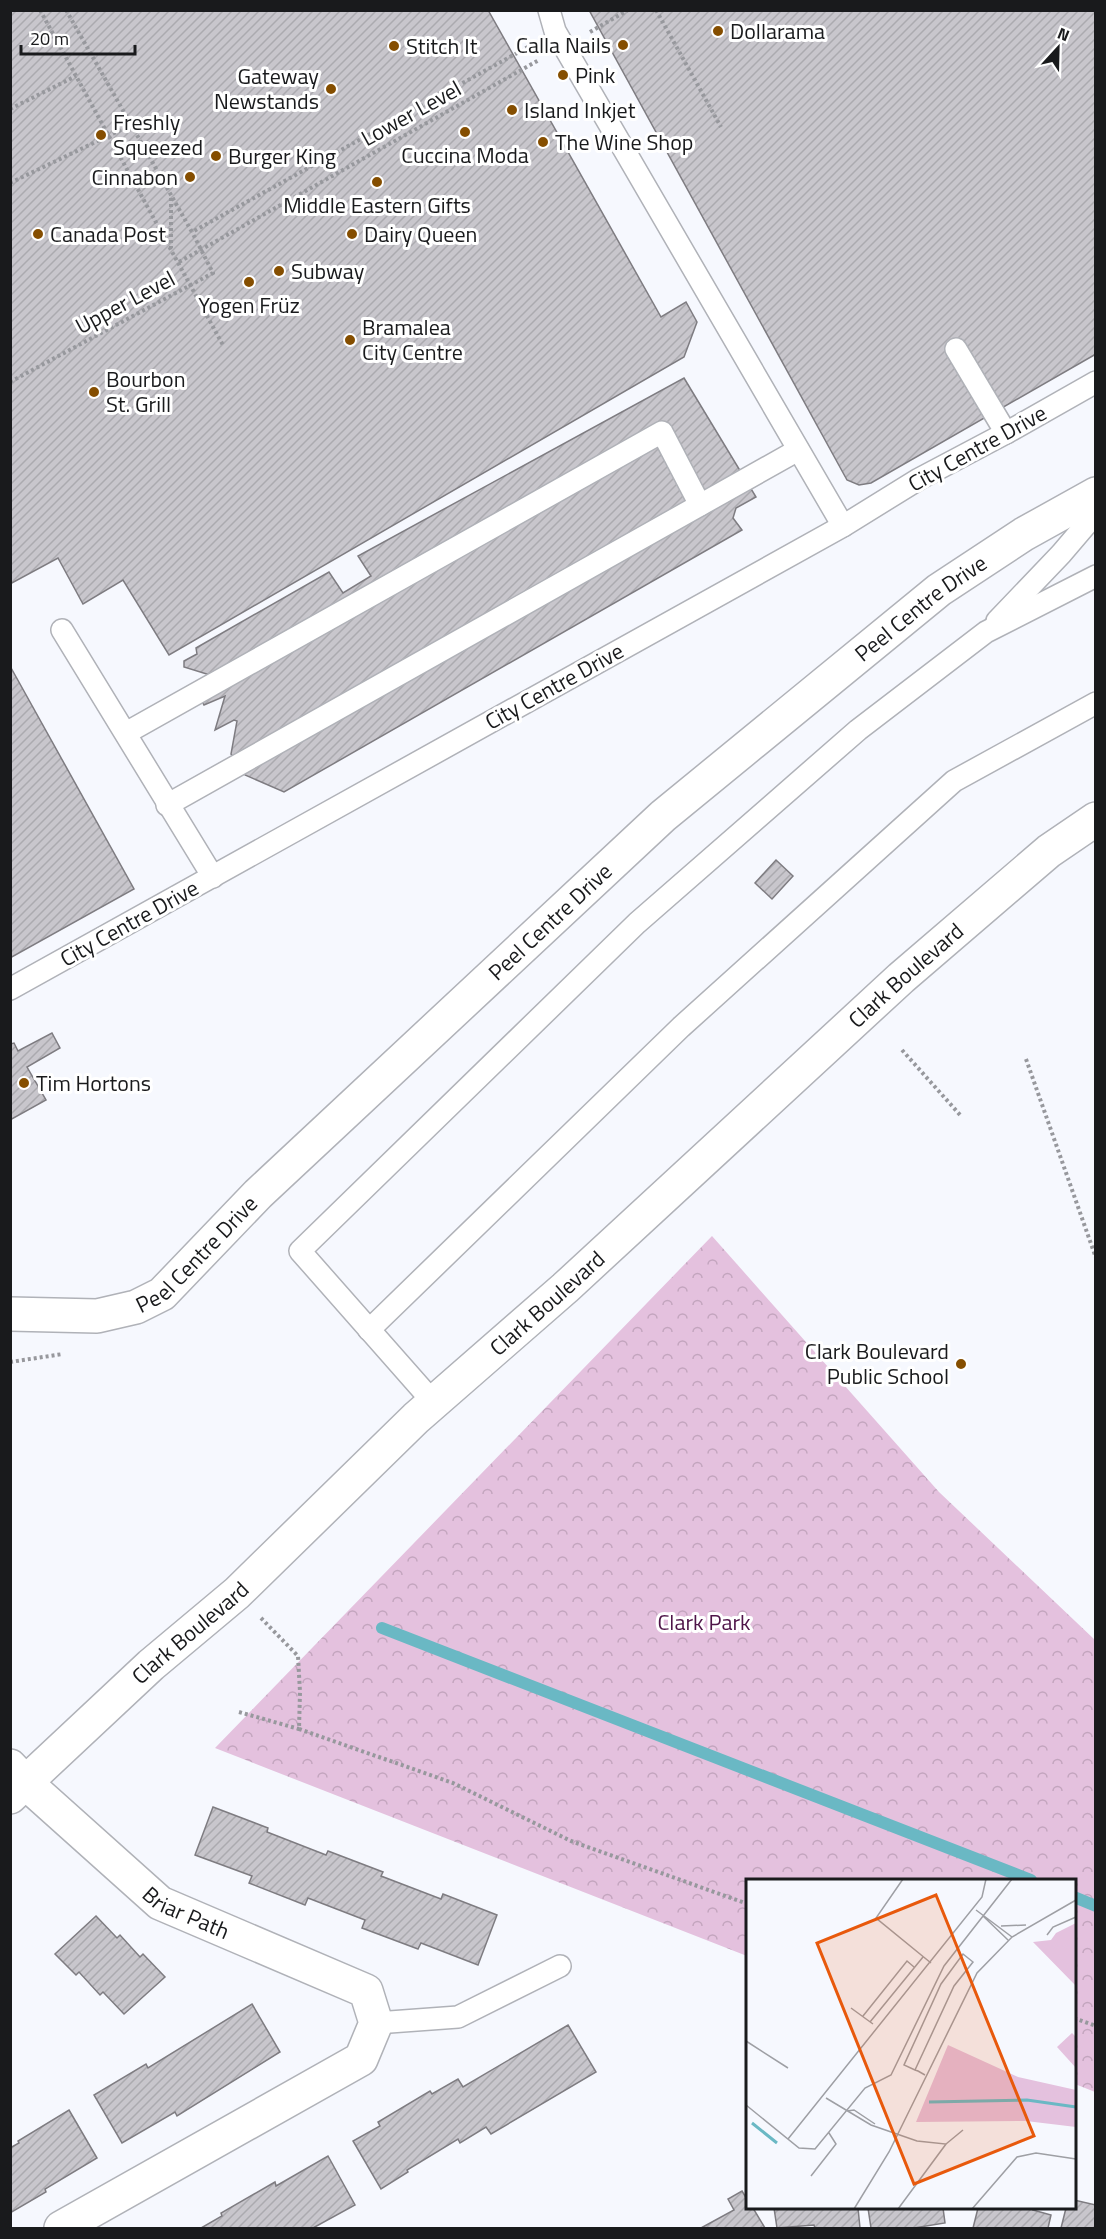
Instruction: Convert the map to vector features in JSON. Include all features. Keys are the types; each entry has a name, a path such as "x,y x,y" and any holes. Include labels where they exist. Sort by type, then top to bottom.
{"street":[{"name":"Peel Centre Drive","path":"10,1314 98,1316 136,1307 162,1294 258,1194 663,816 939,590 1024,534 1095,494"},
{"name":"Clark Boulevard","path":"16,1782 237,1593 434,1403 565,1288 900,978 1048,851 1095,819"},
{"name":"Briar Path","path":"16,1782 160,1903 366,1991 376,2023"},
{"path":"61,2229 361,2059 376,2023"}],"lane":[{"path":"552,20 843,526"},
{"path":"956,349 1006,433"},
{"name":"City Centre Drive","path":"10,989 843,526 918,479 1006,433 1095,382"},
{"path":"126,733 662,432 700,505"},
{"path":"167,805 798,450"},
{"path":"434,1403 300,1251 637,923 858,730 986,632 1061,554 1095,513"},
{"path":"986,632 1095,576"},
{"path":"62,630 213,877"},
{"path":"369,1330 681,1027 954,781 1095,704"},
{"path":"376,2023 458,2017 560,1966"}],"path":[{"path":"40,10 224,347"},
{"name":"Upper Level","path":"10,382 213,273 66,10"},
{"path":"586,34 628,10"},
{"path":"656,10 721,127"},
{"path":"192,232 552,20"},
{"name":"Lower Level","path":"179,262 544,57"},
{"path":"10,109 76,76"},
{"path":"10,183 131,125"},
{"path":"171,195 171,248"},
{"path":"902,1050 961,1116"},
{"path":"1026,1059 1095,1258"},
{"path":"237,1593 298,1656 299,1729"},
{"path":"239,1712 299,1729 453,1783 571,1841 746,1904"},
{"path":"1076,2019 1095,2026"}],"green space":[{"name":"Clark Park","path":"712,1236 939,1492 1095,1640 1095,2092 1076,2084 1076,1879 746,1879 746,1956 215,1748"}],"building":[{"name":"Bramalea City Centre","path":"10,10 488,10 661,317 686,302 697,322 684,357 169,655 123,580 83,604 58,558 10,584"},
{"path":"589,10 1096,10 1096,354 871,483 859,485 847,480"},
{"path":"684,378 756,497 736,508 733,518 742,530 284,792 245,775 231,754 237,721 234,720 215,730 225,696 204,705 194,686 210,675 184,667 184,661 197,654 196,648 329,572 343,593 371,576 358,556"},
{"path":"10,666 134,889 10,958"},
{"path":"776,860 793,876 772,899 755,883"},
{"name":"Tim Hortons","path":"52,1033 60,1048 27,1067 46,1100 10,1120 10,1044 14,1043 18,1051"},
{"path":"213,1807 268,1828 267,1832 326,1855 328,1851 383,1872 381,1876 441,1899 443,1894 497,1915 478,1965 421,1943 418,1949 362,1928 365,1920 308,1898 305,1905 249,1883 252,1876 195,1855"},
{"path":"96,1916 117,1938 120,1935 140,1957 143,1954 165,1977 124,2014 103,1992 100,1995 79,1972 76,1975 55,1954"},
{"path":"252,2004 280,2052 177,2116 175,2112 122,2143 94,2095 146,2064 148,2068"},
{"path":"568,2025 596,2072 491,2134 486,2127 460,2143 458,2139 381,2189 353,2141 380,2126 378,2122 430,2091 432,2094 458,2079 463,2087"},
{"path":"69,2110 97,2158 10,2213 10,2148"},
{"path":"328,2156 355,2205 313,2228 201,2228 222,2216 221,2213 275,2182 276,2186"},
{"path":"742,2191 746,2198 746,2209 754,2209 765,2228 701,2228 734,2210 728,2199"},
{"path":"1076,2200 1096,2205 1096,2228 1061,2228 1066,2209 1076,2209"},
{"path":"774,2209 858,2209 860,2228 815,2228 814,2225 777,2228"},
{"path":"868,2209 943,2209 945,2223 914,2228 871,2228"},
{"path":"978,2209 1034,2209 1051,2215 1048,2228 973,2228"}],"waterway":[{"path":"382,1628 1028,1879"},
{"path":"1076,1898 1096,1906"}],"place":[{"name":"Dollarama","path":"718,31"},
{"name":"Calla Nails","path":"623,45"},
{"name":"Stitch It","path":"394,46"},
{"name":"Pink","path":"563,75"},
{"name":"Gateway Newstands","path":"331,89"},
{"name":"Island Inkjet","path":"512,110"},
{"name":"Cuccina Moda","path":"465,132"},
{"name":"Freshly Squeezed","path":"101,135"},
{"name":"The Wine Shop","path":"543,142"},
{"name":"Burger King","path":"216,156"},
{"name":"Cinnabon","path":"190,177"},
{"name":"Middle Eastern Gifts","path":"377,182"},
{"name":"Canada Post","path":"38,234"},
{"name":"Dairy Queen","path":"352,234"},
{"name":"Subway","path":"279,271"},
{"name":"Yogen Früz","path":"249,282"},
{"name":"Bramalea City Centre","path":"350,340"},
{"name":"Bourbon St. Grill","path":"94,392"},
{"name":"Tim Hortons","path":"24,1083"},
{"name":"Clark Boulevard Public School","path":"961,1364"}]}
